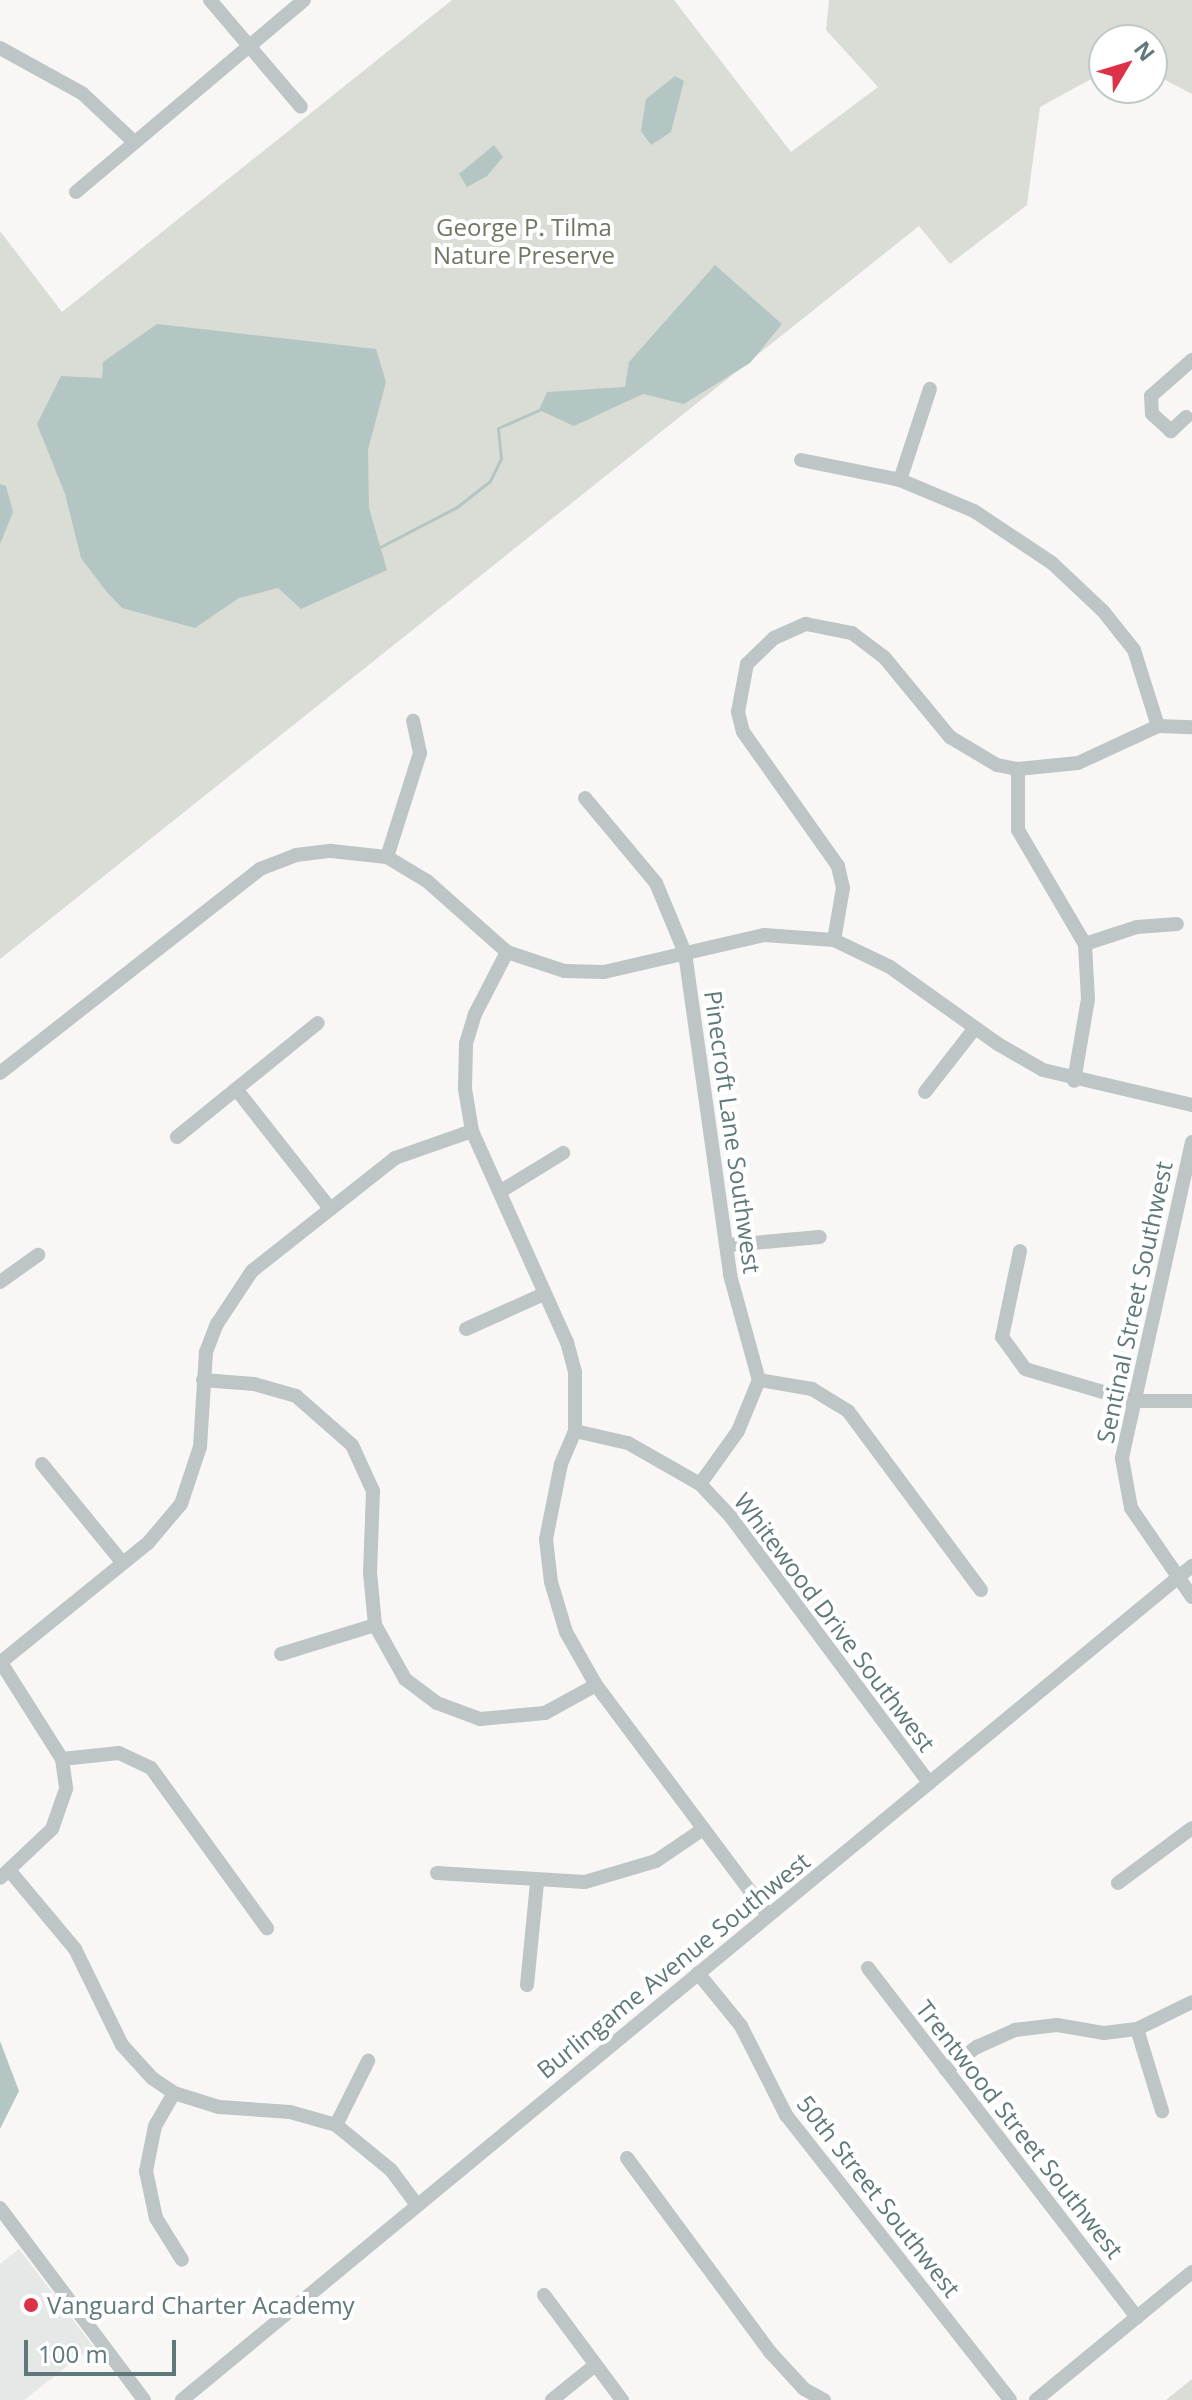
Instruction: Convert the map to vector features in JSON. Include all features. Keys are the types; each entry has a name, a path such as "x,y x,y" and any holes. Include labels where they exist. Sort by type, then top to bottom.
{"street":[{"path":"210,0 301,107"},
{"path":"76,192 304,0"},
{"path":"0,48 82,93 134,142"},
{"path":"1186,417 1171,431 1152,414 1151,396 1192,360"},
{"path":"900,480 930,389"},
{"path":"801,460 900,480 974,511 1019,538 1083,589 1134,650 1158,726"},
{"path":"834,940 843,888 838,866 743,732 738,712 740,681 760,649 806,624 852,633 884,657 950,737 997,765 1018,769 1078,763 1158,726 1192,727"},
{"path":"387,857 420,753 413,721"},
{"path":"1018,769 1018,830 1085,944 1088,999 1074,1081"},
{"name":"Pinecroft Lane Southwest","path":"585,798 656,883 685,953 729,1245 730,1275 759,1380"},
{"path":"0,1073 260,869 296,855 331,851 387,857 427,881 507,952 547,968 585,973 764,935 834,940 890,967 975,1028 1043,1070 1074,1081 1192,1105"},
{"path":"1085,944 1137,927 1177,924"},
{"path":"507,952 475,1014 466,1044 465,1089 472,1131 501,1191 575,1372 575,1431 554,1491 548,1562 566,1632 596,1685 768,1915"},
{"path":"177,1137 318,1023"},
{"path":"925,1092 975,1028"},
{"path":"236,1089 328,1206"},
{"path":"417,2205 371,2151 336,2125 290,2112 219,2107 174,2093 122,2045 75,1949 4,1874 52,1829 66,1789 62,1759 1,1661 166,1525 181,1504 200,1447 206,1352 217,1324 244,1281 328,1206 395,1158 472,1131"},
{"name":"Sentinal Street Southwest","path":"1192,1142 1122,1458 1131,1508 1192,1597"},
{"path":"501,1191 563,1153"},
{"path":"729,1245 820,1237"},
{"path":"1020,1251 1002,1316 1006,1350 1036,1375 1134,1401 1192,1401"},
{"path":"0,1282 38,1255"},
{"path":"466,1329 544,1294"},
{"path":"203,1380 254,1384 296,1396 352,1445 373,1491 370,1573 375,1625 405,1679 437,1703 466,1715 507,1719 545,1713 596,1685"},
{"path":"700,1484 738,1431 759,1380 812,1389 848,1411 981,1590"},
{"name":"Whitewood Drive Southwest","path":"575,1431 628,1443 700,1484 731,1517 929,1783"},
{"path":"42,1464 122,1562"},
{"name":"Burlingame Avenue Southwest","path":"182,2400 1192,1566"},
{"path":"281,1654 375,1625"},
{"path":"62,1759 119,1753 151,1768 267,1928"},
{"path":"1118,1883 1192,1828"},
{"path":"437,1873 537,1883 585,1882 622,1874 656,1861 703,1829"},
{"path":"527,1985 537,1883"},
{"name":"Trentwood Street Southwest","path":"868,1968 1137,2317"},
{"name":"50th Street Southwest","path":"698,1973 741,2026 786,2115 1010,2400"},
{"path":"946,2070 977,2047 1015,2030 1057,2025 1104,2033 1137,2029 1192,2002"},
{"path":"1137,2029 1162,2111"},
{"path":"336,2125 368,2061"},
{"path":"174,2093 155,2126 146,2171 156,2218 182,2260"},
{"path":"627,2158 770,2352 804,2389 824,2400"},
{"path":"0,2208 144,2400"},
{"path":"1036,2400 1192,2272"},
{"path":"544,2295 622,2400"},
{"path":"552,2400 595,2365"}],"shaded area":[{"path":"675,76 684,81 671,132 651,145 641,131 646,99"},
{"path":"494,145 503,157 487,176 467,187 459,174"},
{"path":"715,265 782,324 750,363 684,404 643,394 574,426 539,410 547,392 625,387 629,362"},
{"path":"157,324 376,349 386,382 368,450 369,508 387,570 301,609 278,588 239,598 195,628 122,608 106,591 81,558 65,494 37,424 61,376 102,378 103,362"},
{"path":"0,484 6,486 13,512 0,544"},
{"path":"0,2041 19,2091 0,2129"},
{"name":"Vanguard Charter Academy","path":"19,2249 93,2346 24,2400 0,2400 0,2264"}],"green space":[{"name":"George P. Tilma Nature Preserve","path":"452,0 674,0 791,152 878,87 826,30 829,0 1192,0 1192,94 1168,81 1168,24 1088,24 1088,81 1040,107 1027,205 950,264 919,226 0,959 0,231 62,312"},
{"path":"1192,2379 1192,2400 1166,2400"}],"waterway":[{"path":"380,547 457,507 490,481 501,458 498,428 539,410"}],"place":[{"name":"Vanguard Charter Academy","path":"31,2305"}]}
